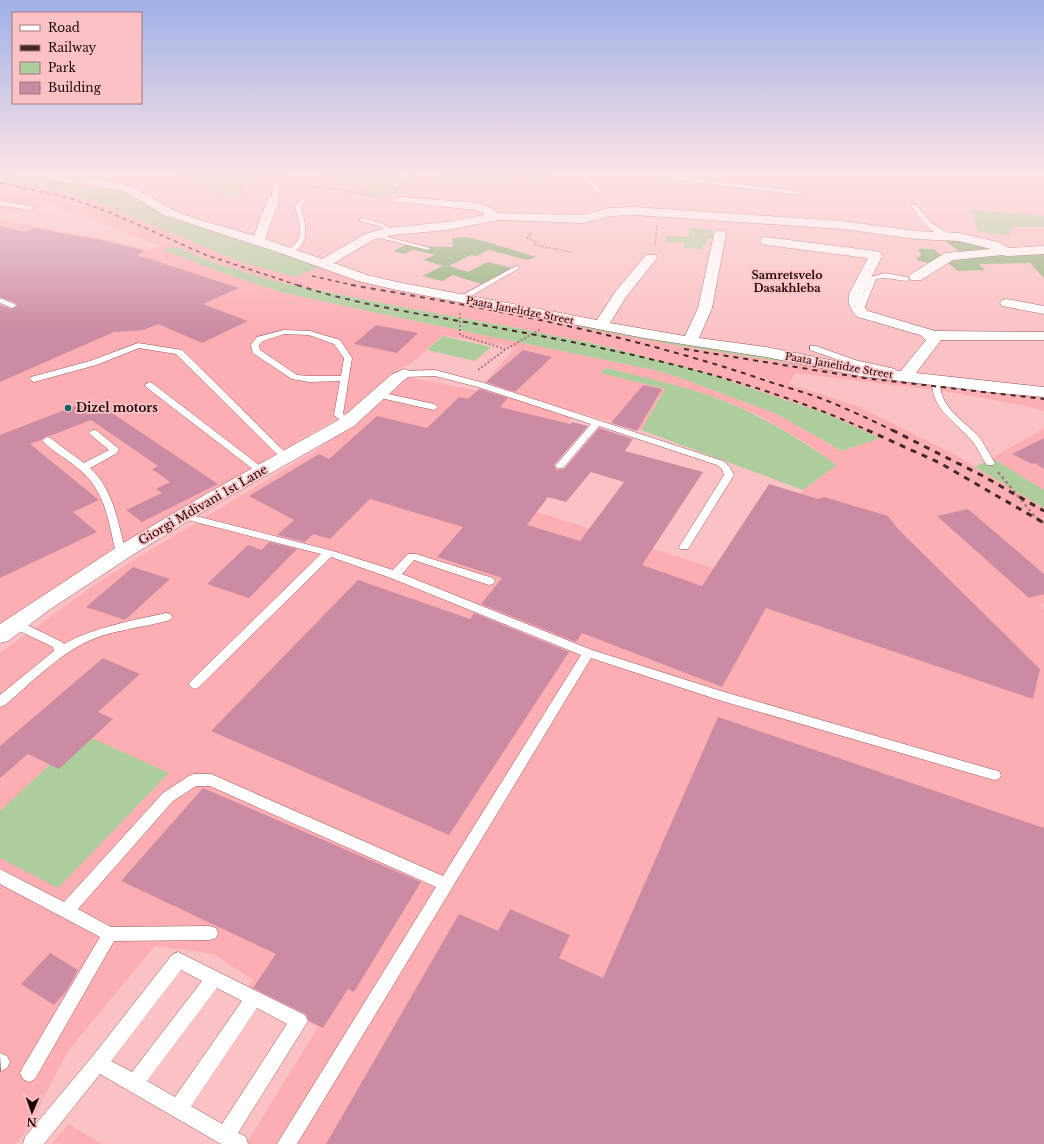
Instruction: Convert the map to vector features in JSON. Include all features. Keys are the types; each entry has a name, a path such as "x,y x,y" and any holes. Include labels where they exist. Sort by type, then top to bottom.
{"street":[{"name":"Paata Janelidze Street","path":"208,225 288,251 364,278 464,299 644,334 766,352 860,371 906,375 936,381 1044,392"},
{"path":"258,242 264,225"},
{"path":"323,264 369,237 378,234 391,231 450,225"},
{"path":"832,225 916,235 950,236 988,244 1007,252"},
{"path":"690,341 705,308 720,234"},
{"path":"766,241 875,254 876,256 856,294 855,299 857,308 863,314 925,332 932,336 1044,336"},
{"path":"911,278 950,256 1044,250"},
{"path":"601,325 620,295 651,258"},
{"path":"1007,303 1044,310"},
{"path":"906,375 934,340 932,336"},
{"name":"Giorgi Mdivani 1st Lane","path":"7,630 121,553 348,422 396,378 404,374"}],"lane":[{"path":"288,251 300,243 304,236 302,225"},
{"path":"383,225 391,231"},
{"path":"929,225 950,236"},
{"path":"378,234 390,239 428,248"},
{"path":"464,299 516,268"},
{"path":"857,308 861,307 873,278 885,275 911,278"},
{"path":"0,300 12,306"},
{"path":"344,378 309,379 295,377 256,351 255,346 260,339 284,332 310,333 337,342 348,358 338,415 348,422"},
{"path":"34,379 93,363 138,345 179,352 285,457"},
{"path":"813,348 853,362 906,375"},
{"path":"404,374 435,373 466,381 598,422 720,463 726,468 729,475 684,546"},
{"path":"936,381 936,394 942,406 976,440 990,463"},
{"path":"149,385 261,471"},
{"path":"379,395 434,407"},
{"path":"560,466 598,422"},
{"path":"84,467 114,451 114,449 94,433"},
{"path":"47,440 84,467 98,480 104,490 121,553"},
{"path":"184,516 329,553 395,574 588,652 722,696 994,775"},
{"path":"195,684 329,553"},
{"path":"395,574 412,556 489,581"},
{"path":"0,702 60,652 81,640 100,633 166,617"},
{"path":"7,630 58,645 60,652"},
{"path":"286,1144 588,652"},
{"path":"66,911 168,797 194,780 211,780 446,884"},
{"path":"0,876 110,934 210,933"},
{"path":"30,1073 110,934"},
{"path":"32,1144 98,1063 178,960 300,1021 232,1140 98,1063"},
{"path":"134,1084 214,978"},
{"path":"178,1109 254,998"}],"path":[{"path":"530,234 527,238 536,242 535,246 571,252"},
{"path":"464,299 461,304 459,320 460,335 506,349"},
{"path":"466,381 506,349 553,322 568,319"},
{"path":"990,463 1008,483 1018,498 1036,518 1044,523"}],"shaded area":[{"path":"0,225 33,225 108,240 149,250 160,246 107,225 158,225 296,277 320,267 429,296 675,345 862,374 1044,394 1044,411 1031,407 950,392 795,373 789,384 857,406 954,454 1044,508 1044,603 1040,605 1044,609 1044,1144 246,1144 318,1027 244,992 253,980 214,954 155,946 68,1051 24,1134 16,1144 0,1144 0,653 101,580 313,452 353,425 408,377 478,391 515,348 443,335 411,364 395,371 362,404 156,524 27,606 0,628","holes":["174,246 215,263 278,282 596,344 697,370 827,414 880,438 842,451 777,414 681,378 654,370 281,292 226,274","606,368 684,388 728,402 761,417 806,443 837,465 803,490 748,579 528,509 515,489 577,412 641,430 665,389 600,373"]},
{"path":"1044,428 1044,490 992,458"},
{"path":"69,1124 102,1144 52,1144"}],"green space":[{"path":"154,225 209,225 255,244 320,267 296,277 240,262"},
{"path":"976,225 1044,225 1044,227 1012,227 1010,236 978,231"},
{"path":"689,228 713,230 713,238 707,239 707,245 703,245 703,249 684,248 684,243 665,242 666,236 689,237"},
{"path":"466,237 488,242 536,257 527,260 489,250 476,256 471,255 449,266 468,272 488,262 512,268 481,284 453,275 442,281 422,276 443,266 423,260 435,255 414,250 403,254 393,251 410,243 433,247 453,247 452,238"},
{"path":"940,237 984,243 993,250 961,253"},
{"path":"174,246 215,263 278,282 596,344 697,370 827,414 880,438 842,451 777,414 681,378 654,370 281,292 226,274 163,250"},
{"path":"918,249 934,249 939,254 950,255 933,264 916,260 921,255"},
{"path":"1044,252 1044,278 1030,263 979,264 985,270 958,271 945,261 954,257"},
{"path":"584,326 724,348 862,374 675,345 578,327"},
{"path":"443,336 491,347 475,361 427,350"},
{"path":"606,368 653,379 714,397 729,403 784,431 837,465 803,490 641,430 665,389 600,373"},
{"path":"992,458 1044,490 1044,508 975,467"},
{"path":"83,734 169,773 58,888 0,858 0,811"}],"building":[{"path":"0,226 24,232 33,228 106,241 145,251 137,255 239,288 203,304 248,321 202,343 158,324 144,330 114,332 0,382 0,305 11,309 17,306 16,303 0,297"},
{"path":"376,325 418,333 397,353 354,344"},
{"path":"523,350 552,357 515,392 486,382"},
{"path":"643,385 662,389 637,431 611,423"},
{"path":"479,389 508,398 500,407 570,424 572,422 588,426 554,465 557,470 564,469 599,428 633,439 625,451 703,472 642,565 702,586 769,484 818,499 824,497 888,516 898,529 1040,669 1033,699 766,608 722,687 582,633 576,642 481,604 502,578 437,557 463,527 370,499 330,539 313,534 305,542 277,535 294,520 249,496 319,454 329,459 377,416 427,428 459,397 468,399","holes":["591,472 624,482 580,541 527,525 548,497 566,502"]},
{"path":"80,404 88,410 100,405 218,484 142,522 126,510 162,493 156,489 170,482 152,469 158,466 91,420 50,436 46,436 41,440 30,444 99,500 73,512 97,532 0,578 0,435"},
{"path":"1044,438 1044,469 1012,454"},
{"path":"968,509 1044,574 1044,594 1029,598 937,516"},
{"path":"269,542 297,549 249,598 207,584 248,545 262,550"},
{"path":"133,567 170,579 125,620 86,607"},
{"path":"358,580 470,619 474,613 569,652 449,835 211,731"},
{"path":"103,658 140,674 98,712 113,719 59,769 28,754 0,778 0,746"},
{"path":"718,717 1044,828 1044,1144 326,1144 459,914 498,931 510,909 570,935 559,958 603,978"},
{"path":"203,788 421,882 354,992 348,989 323,1028 309,1021 306,1014 253,988 276,954 121,881"},
{"path":"50,953 78,970 67,990 54,1005 21,984"}],"railway":[{"path":"139,225 206,255 300,286"},
{"path":"312,276 357,286"},
{"path":"297,285 322,293 374,305 643,357 690,369 780,396 825,412 869,431"},
{"path":"351,285 510,314 667,350 719,365 817,397 857,413 893,431"},
{"path":"684,349 864,378 1044,399"},
{"path":"867,430 940,463 1044,523"},
{"path":"893,431 983,476 1044,511"}],"place":[{"name":"Dizel motors","path":"68,408"}],"district":[{"name":"Samretsvelo Dasakhleba","path":"787,281"}]}
